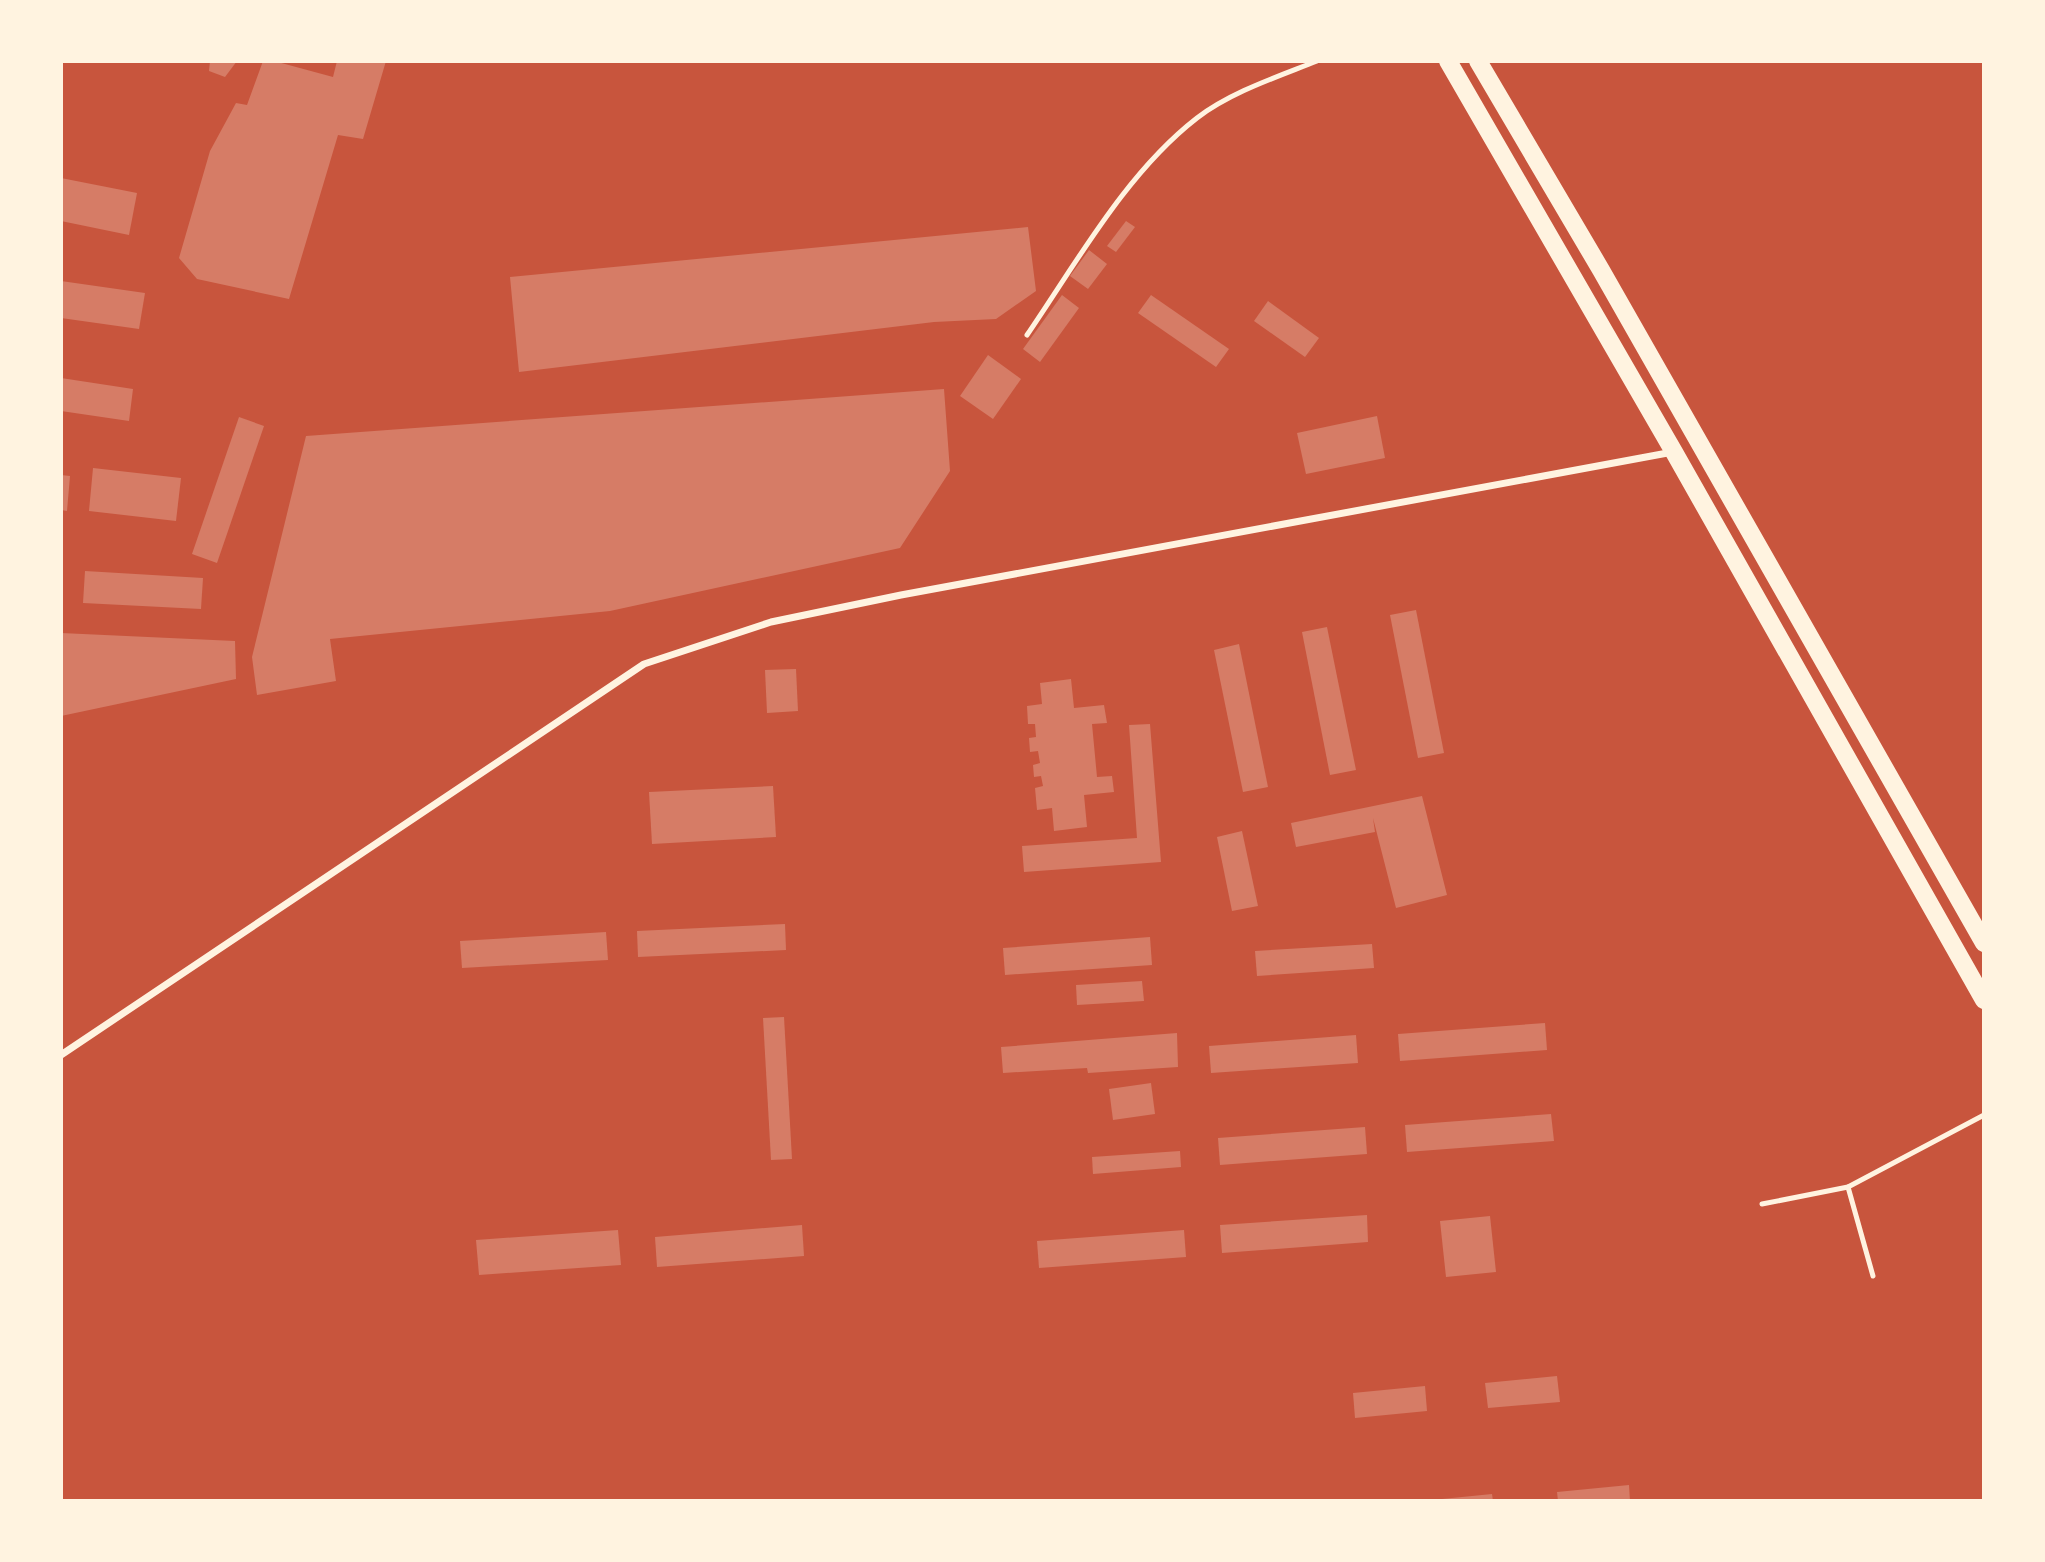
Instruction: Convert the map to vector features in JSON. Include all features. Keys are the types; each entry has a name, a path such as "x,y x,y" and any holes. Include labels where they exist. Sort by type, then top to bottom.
{"highway":[{"path":"1448,61 1674,452 1984,1000"},
{"path":"1479,61 1978,920 1984,943"}],"street":[{"path":"61,1055 644,664 771,622 901,595 1674,452"}],"lane":[{"path":"1027,335 1131,183 1197,118 1261,83 1317,61"},
{"path":"1762,1204 1848,1187 1984,1115"},
{"path":"1848,1187 1873,1276"}],"building":[{"path":"210,61 237,61 225,77 209,71"},
{"path":"263,61 274,61 333,77 337,61 386,61 363,139 338,135 289,299 197,279 179,258 210,151 236,103 247,105"},
{"path":"61,178 137,193 129,235 61,221"},
{"path":"1126,221 1135,227 1116,252 1107,246"},
{"path":"1028,227 1036,291 996,319 934,322 519,372 510,277"},
{"path":"1089,250 1107,264 1088,289 1070,276"},
{"path":"61,281 145,293 139,329 61,318"},
{"path":"1062,295 1079,308 1040,362 1023,349"},
{"path":"1151,295 1229,349 1216,367 1138,313"},
{"path":"1268,301 1319,338 1305,357 1254,321"},
{"path":"988,355 1021,379 993,419 960,396"},
{"path":"61,378 133,389 129,421 61,411"},
{"path":"944,389 950,471 900,548 610,611 330,639 336,681 257,695 252,657 306,436"},
{"path":"1377,416 1385,458 1306,474 1297,433"},
{"path":"239,417 264,426 217,563 192,554"},
{"path":"93,468 181,478 176,521 89,511"},
{"path":"61,475 70,476 67,511 61,510"},
{"path":"85,571 203,578 201,609 83,603"},
{"path":"1416,610 1444,753 1418,758 1390,615"},
{"path":"1327,627 1356,770 1330,775 1302,632"},
{"path":"61,633 235,641 236,679 61,716"},
{"path":"1239,644 1268,787 1243,792 1214,650"},
{"path":"796,669 798,711 767,713 765,670"},
{"path":"1071,679 1074,708 1104,705 1107,723 1092,724 1097,777 1112,776 1114,792 1084,795 1087,827 1054,831 1052,808 1037,810 1035,788 1043,786 1041,776 1034,777 1033,765 1040,763 1038,751 1030,752 1029,738 1036,737 1035,724 1028,724 1027,706 1042,704 1040,683"},
{"path":"1150,724 1161,862 1024,872 1022,846 1137,838 1129,725"},
{"path":"773,786 776,837 652,844 649,792"},
{"path":"1422,796 1447,895 1396,908 1373,818 1375,832 1296,847 1291,823"},
{"path":"1242,831 1258,906 1232,911 1217,837"},
{"path":"785,924 786,950 638,957 637,931"},
{"path":"606,932 608,960 462,968 460,941"},
{"path":"1150,937 1152,965 1005,975 1003,948"},
{"path":"1372,944 1374,968 1257,976 1255,951"},
{"path":"1142,981 1144,1001 1077,1005 1076,985"},
{"path":"784,1017 792,1159 771,1160 763,1018"},
{"path":"1545,1023 1547,1050 1400,1061 1398,1034"},
{"path":"1177,1033 1178,1067 1088,1073 1087,1068 1003,1073 1001,1047"},
{"path":"1356,1035 1358,1063 1211,1073 1209,1046"},
{"path":"1151,1083 1155,1114 1113,1120 1109,1089"},
{"path":"1551,1114 1554,1141 1407,1152 1405,1125"},
{"path":"1365,1127 1367,1154 1220,1165 1218,1138"},
{"path":"1180,1151 1181,1167 1093,1174 1092,1157"},
{"path":"1367,1215 1368,1242 1222,1253 1220,1225"},
{"path":"1490,1216 1496,1272 1446,1277 1440,1221"},
{"path":"802,1225 804,1256 657,1267 655,1237"},
{"path":"618,1230 621,1265 479,1275 476,1240"},
{"path":"1184,1230 1186,1257 1039,1268 1037,1241"},
{"path":"1557,1376 1560,1402 1488,1408 1485,1383"},
{"path":"1425,1386 1427,1411 1355,1418 1353,1393"},
{"path":"1629,1485 1630,1501 1558,1501 1557,1492"},
{"path":"1492,1494 1493,1501 1442,1501 1442,1499"}]}
